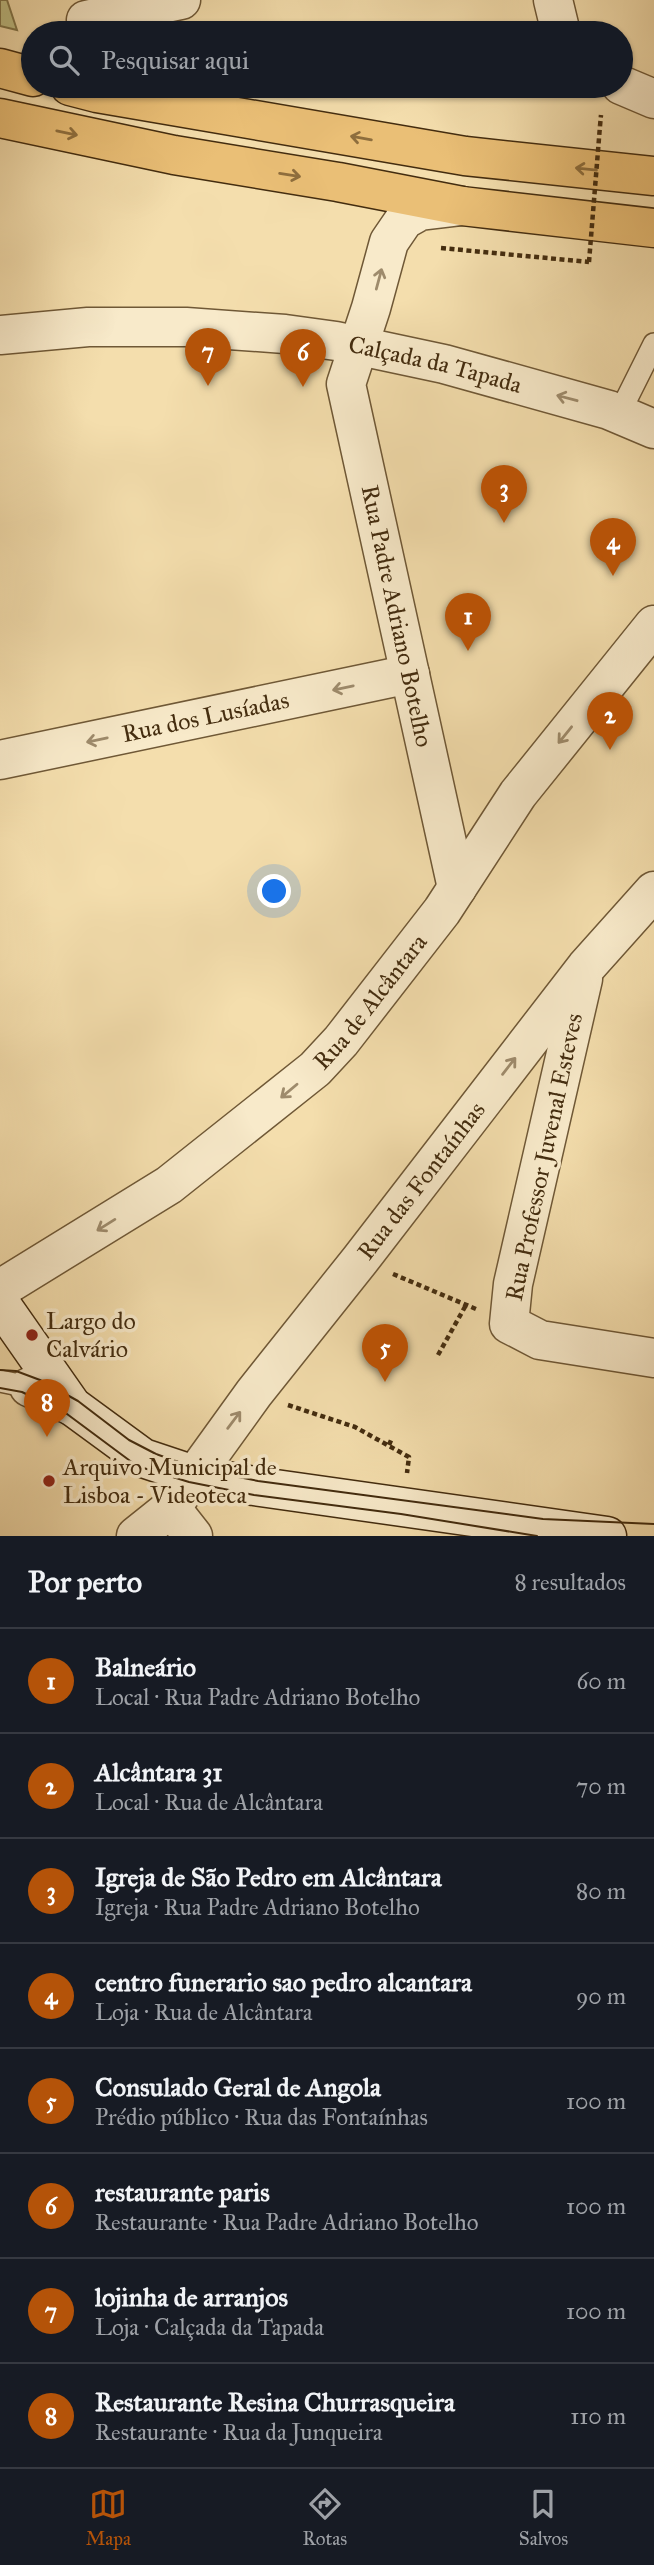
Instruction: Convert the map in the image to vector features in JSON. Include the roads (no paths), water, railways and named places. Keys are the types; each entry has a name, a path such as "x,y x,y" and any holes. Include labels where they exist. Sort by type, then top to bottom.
{"highway":[{"path":"0,68 21,74"},
{"path":"126,98 465,156 654,176"},
{"path":"0,118 174,155 338,182 461,206 654,228"}],"street":[{"path":"86,20 181,0"},
{"path":"553,0 558,21"},
{"path":"633,90 654,99"},
{"name":"Rua Padre Adriano Botelho","path":"457,888 346,384 389,242 404,220 420,211 461,206"},
{"name":"Calçada da Tapada","path":"0,335 88,327 186,327 285,334 359,344 444,364 619,414 654,429"},
{"name":"Rua de Alcântara","path":"0,1289 169,1185 315,1069 341,1041 442,911 518,794 654,625"},
{"name":"Rua dos Lusíadas","path":"0,760 410,674"},
{"name":"Rua das Fontaínhas","path":"136,1536 182,1522 194,1475 254,1393 586,967 637,933 654,891"},
{"name":"Rua Professor Juvenal Esteves","path":"586,967 513,1284 509,1324 540,1340 654,1358"},
{"path":"0,1303 72,1406"},
{"path":"14,1384 72,1406 144,1458 194,1475 254,1486 607,1536"}],"lane":[{"path":"619,414 654,344"}],"tram line":[{"path":"0,1370 16,1371 40,1380 78,1401 129,1440 156,1454 198,1469 258,1481 543,1519 654,1524"},
{"path":"0,1388 22,1392 67,1414 137,1466 189,1482 254,1495 401,1514 537,1536"}],"place":[{"name":"lojinha de arranjos","path":"208,386"},
{"name":"restaurante paris","path":"303,387"},
{"name":"Igreja de São Pedro em Alcântara","path":"504,523"},
{"name":"centro funerario sao pedro alcantara","path":"613,576"},
{"name":"Balneário","path":"468,651"},
{"name":"Alcântara 31","path":"610,750"},
{"name":"Largo do Calvário","path":"32,1335"},
{"name":"Consulado Geral de Angola","path":"385,1382"},
{"name":"Restaurante Resina Churrasqueira","path":"47,1437"},
{"name":"Arquivo Municipal de Lisboa - Videoteca","path":"49,1481"}]}
